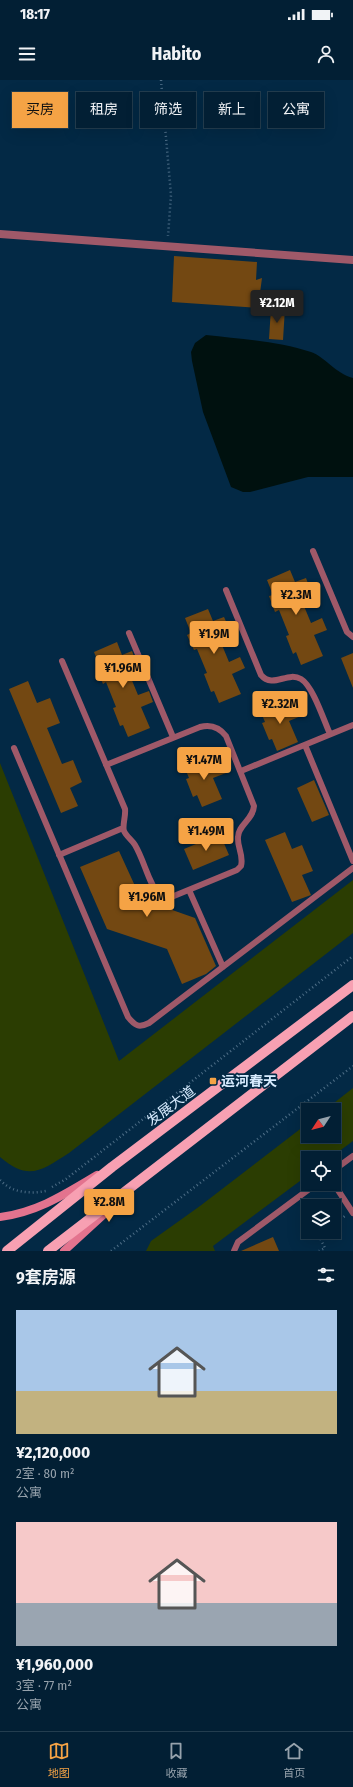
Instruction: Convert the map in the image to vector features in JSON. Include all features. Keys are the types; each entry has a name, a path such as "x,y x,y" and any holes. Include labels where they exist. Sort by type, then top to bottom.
{"main road":[{"name":"发展大道","path":"7,1251 125,1158 353,985"},
{"path":"48,1251 353,1016"},
{"path":"0,1217 21,1214 53,1201 125,1158"},
{"path":"64,1251 141,1180"}],"street":[{"path":"0,234 353,260"}],"lane":[{"path":"313,551 347,632 353,637"},
{"path":"226,590 261,675 268,681 290,676 296,677 305,682 330,734"},
{"path":"129,633 173,737"},
{"path":"62,661 125,809 126,817 123,828"},
{"path":"106,765 208,724 221,730 226,736 254,806 253,812 240,831 238,837 242,854 241,866 237,870 169,898 161,898 155,892 135,845 123,828"},
{"path":"241,772 353,725"},
{"path":"305,745 353,861"},
{"path":"14,748 128,1017 134,1025 141,1027 149,1023 353,868"},
{"path":"59,854 123,828"},
{"path":"189,890 223,967"},
{"path":"341,1165 353,1156"},
{"path":"234,1251 238,1242 307,1191"},
{"path":"339,1191 353,1213"}],"path":[{"path":"161,80 171,195 167,246"},
{"path":"0,1180 4,1184 22,1193 45,1191 66,1179 353,956"},
{"path":"111,1251 353,1066"},
{"path":"319,1251 325,1248 320,1239"}],"green space":[{"path":"0,763 119,1061 353,880 353,933 69,1153 51,1164 35,1171 19,1169 10,1165 0,1157"},
{"path":"353,1088 353,1141 339,1151 301,1151 301,1180 213,1246 215,1251 146,1251 151,1241 200,1206 301,1128 301,1143 341,1143 341,1103 334,1103"}],"shaded area":[{"path":"206,335 259,341 298,348 316,354 341,373 353,378 353,477 308,477 250,492 243,492 231,487 203,412 192,361 191,352 195,343"}],"building":[{"path":"174,256 257,262 256,280 262,278 258,308 172,302"},
{"path":"271,308 285,308 283,340 269,339"},
{"path":"290,570 295,582 306,578 310,589 299,594 311,623 322,618 327,630 314,635 323,656 301,665 296,652 293,654 286,636 289,635 279,610 275,612 269,596 273,595 267,580"},
{"path":"208,609 213,621 224,617 229,628 217,633 229,662 240,657 245,668 232,674 241,694 219,703 214,691 211,692 204,674 207,673 197,649 194,650 187,635 191,633 185,618"},
{"path":"117,642 122,655 132,651 136,662 126,666 138,695 149,691 153,702 141,707 150,728 128,737 123,725 120,726 113,708 116,707 106,682 103,684 96,668 100,667 94,652"},
{"path":"353,653 353,688 341,658"},
{"path":"28,681 37,703 50,698 60,723 47,728 62,764 73,760 82,782 70,788 78,806 61,813 9,689"},
{"path":"281,701 286,711 297,707 301,716 289,721 298,742 277,751 272,739 269,740 262,723 265,722 260,710"},
{"path":"206,757 210,768 222,763 226,773 213,778 222,799 202,807 197,795 193,797 186,779 189,778 184,766"},
{"path":"314,780 329,815 312,822 297,788"},
{"path":"285,832 292,849 302,845 313,871 302,875 311,895 292,902 265,840"},
{"path":"220,834 229,855 193,870 184,849"},
{"path":"119,851 141,899 195,918 216,966 206,974 182,984 167,949 107,929 80,867"},
{"path":"273,1237 279,1251 241,1251"}],"place":[{"name":"运河春天","path":"213,1081"}]}
